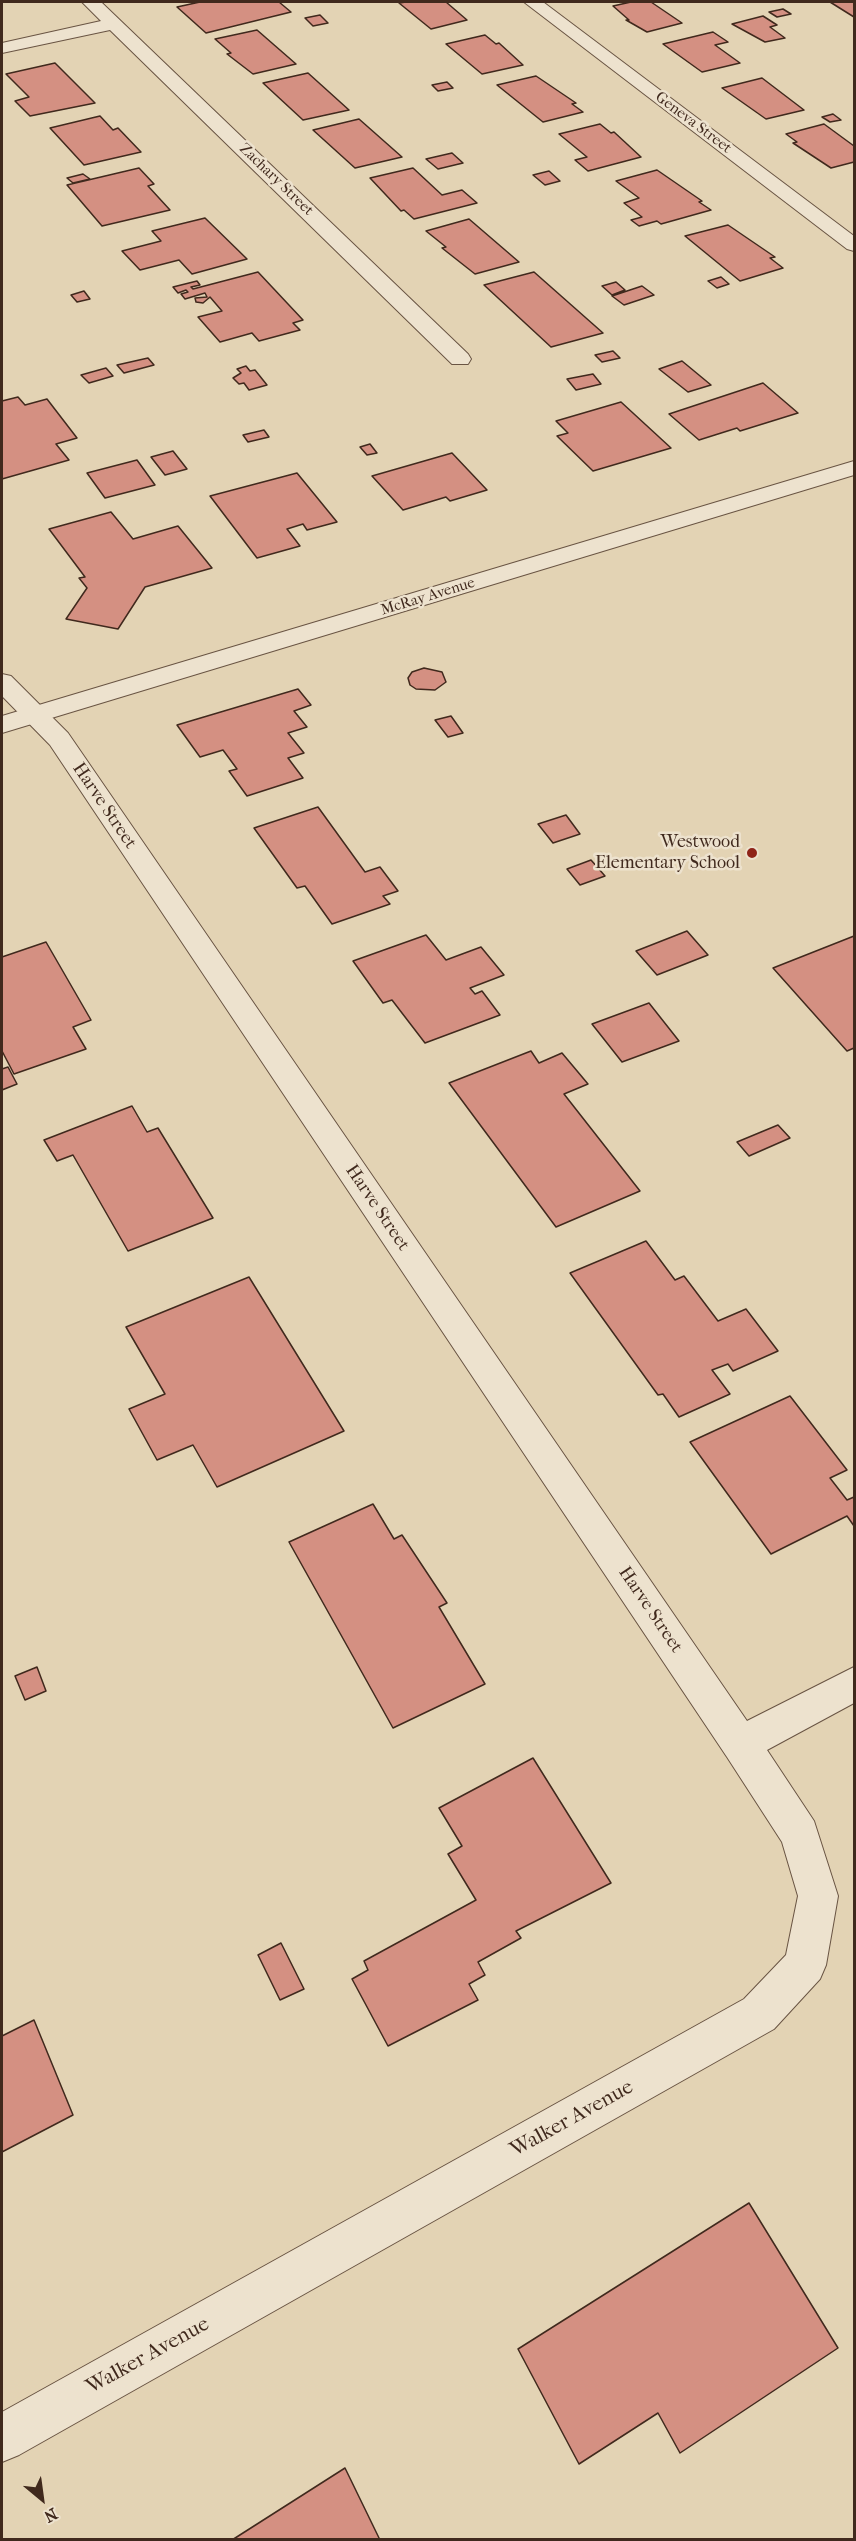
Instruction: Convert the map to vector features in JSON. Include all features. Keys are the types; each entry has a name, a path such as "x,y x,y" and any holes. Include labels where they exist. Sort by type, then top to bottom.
{"street":[{"name":"Geneva Street","path":"532,2 855,245"},
{"name":"Zachary Street","path":"99,3 114,24 460,358"},
{"path":"2,48 114,24"},
{"name":"McRay Avenue","path":"2,725 855,468"},
{"name":"Harve Street","path":"2,682 58,739 741,1744"},
{"path":"741,1744 855,1684"},
{"name":"Walker Avenue","path":"2,2438 759,2014 806,1965 818,1896 800,1834 741,1744"}],"building":[{"path":"200,2 279,2 291,12 206,33 177,7"},
{"path":"446,2 467,20 431,29 399,3"},
{"path":"631,2 651,2 682,23 647,32 626,20 629,20 613,6"},
{"path":"830,2 854,2 854,17"},
{"path":"783,9 791,14 777,17 769,12"},
{"path":"320,15 328,23 313,26 305,18"},
{"path":"763,16 777,25 770,27 785,38 765,42 732,24"},
{"path":"257,30 296,64 253,74 227,54 231,53 215,39"},
{"path":"713,32 728,42 715,45 740,63 702,72 663,44"},
{"path":"485,35 496,44 499,43 523,65 482,74 446,44"},
{"path":"55,63 95,103 30,116 15,101 29,97 6,74"},
{"path":"308,73 349,110 303,120 263,83"},
{"path":"536,76 576,103 572,104 583,112 543,122 497,85"},
{"path":"762,78 804,110 766,119 722,88"},
{"path":"447,82 453,88 438,91 432,85"},
{"path":"833,114 841,120 830,122 822,117"},
{"path":"100,116 113,130 118,128 141,152 84,165 50,128"},
{"path":"359,119 402,157 355,168 313,130"},
{"path":"600,124 611,133 614,132 641,157 588,171 575,160 587,157 559,134"},
{"path":"824,124 854,146 854,162 831,168 793,143 797,142 786,134"},
{"path":"452,153 463,163 438,169 426,159"},
{"path":"139,168 154,184 148,186 170,210 102,226 67,185"},
{"path":"413,168 442,195 462,190 477,203 414,219 404,210 401,211 370,178"},
{"path":"657,170 702,201 699,202 711,210 661,224 657,221 639,226 631,220 642,217 624,203 639,198 616,181"},
{"path":"549,171 560,181 545,185 533,175"},
{"path":"83,174 90,179 73,183 67,178"},
{"path":"205,218 247,259 192,274 179,260 140,270 122,251 161,241 152,231"},
{"path":"469,219 519,262 475,274 442,248 446,247 426,231"},
{"path":"728,225 775,257 770,258 783,268 740,281 685,236"},
{"path":"258,272 303,320 293,323 300,330 259,341 252,333 220,342 198,317 222,311 210,297 203,303 196,302 195,298 207,297 205,293 185,299 181,294 188,292 186,290 178,293 173,287 197,281 200,285 191,287 193,289"},
{"path":"534,272 603,333 551,347 484,285"},
{"path":"721,277 729,284 717,288 708,281"},
{"path":"616,282 625,290 612,295 602,286"},
{"path":"642,286 654,295 624,305 612,296"},
{"path":"84,291 90,299 77,302 71,295"},
{"path":"613,351 620,358 602,362 595,355"},
{"path":"148,358 154,365 124,373 117,365"},
{"path":"682,361 711,385 688,392 659,369"},
{"path":"246,366 250,371 255,370 267,385 249,390 244,383 239,384 233,378 241,373 237,369"},
{"path":"106,368 113,376 89,383 81,375"},
{"path":"593,374 601,384 576,390 567,379"},
{"path":"763,383 798,413 740,431 737,428 699,440 669,414"},
{"path":"18,397 25,405 47,399 77,438 56,444 69,460 2,479 2,401"},
{"path":"621,402 671,448 593,471 557,436 568,433 556,421"},
{"path":"264,430 269,437 248,442 243,435"},
{"path":"370,444 377,453 367,455 360,447"},
{"path":"173,451 187,469 165,475 151,457"},
{"path":"452,453 487,490 450,501 446,497 403,510 372,476"},
{"path":"137,460 155,485 105,498 87,473"},
{"path":"297,473 337,522 307,530 303,524 287,529 300,546 257,558 210,496"},
{"path":"111,512 133,539 178,526 212,568 145,587 118,629 66,619 87,588 79,578 85,577 49,529"},
{"path":"424,668 442,672 446,682 435,690 416,689 410,685 408,678 412,672"},
{"path":"298,689 311,705 294,711 307,727 288,733 304,753 288,758 303,778 247,796 229,771 237,769 223,750 200,757 177,725"},
{"path":"451,716 463,733 448,737 435,720"},
{"path":"318,807 365,872 380,867 398,891 383,896 390,904 332,924 305,886 297,888 254,828"},
{"path":"566,815 580,834 553,843 538,824"},
{"path":"591,860 605,876 580,885 567,869"},
{"path":"687,931 708,955 657,975 636,951"},
{"path":"426,935 446,960 481,947 504,975 470,988 475,994 482,991 500,1015 425,1043 392,1000 383,1003 353,961"},
{"path":"854,936 854,1048 847,1051 773,968"},
{"path":"46,942 91,1020 73,1027 86,1049 14,1074 2,1051 2,957"},
{"path":"649,1003 679,1041 622,1062 592,1024"},
{"path":"531,1051 539,1063 562,1053 588,1084 564,1094 640,1191 556,1227 449,1083"},
{"path":"8,1067 17,1084 2,1090 2,1069"},
{"path":"132,1106 147,1132 158,1128 213,1218 128,1251 73,1155 57,1161 44,1140"},
{"path":"778,1125 790,1138 749,1156 737,1142"},
{"path":"646,1241 675,1280 684,1276 718,1321 746,1309 778,1351 733,1371 728,1364 712,1370 730,1394 679,1417 663,1394 658,1395 570,1273"},
{"path":"249,1277 344,1431 217,1487 193,1445 157,1460 129,1409 165,1394 126,1327"},
{"path":"790,1396 847,1470 830,1478 847,1500 854,1497 854,1526 847,1516 771,1554 690,1442"},
{"path":"373,1504 394,1539 402,1535 447,1603 439,1607 485,1684 393,1728 289,1542"},
{"path":"37,1667 46,1691 25,1700 15,1676"},
{"path":"533,1758 611,1883 516,1931 521,1938 478,1962 485,1975 469,1984 478,2000 388,2046 352,1979 368,1970 364,1961 476,1900 448,1854 462,1846 439,1808"},
{"path":"281,1943 304,1989 280,2000 258,1955"},
{"path":"34,2020 73,2115 2,2152 2,2036"},
{"path":"749,2203 838,2348 680,2453 658,2413 579,2464 518,2349"},
{"path":"345,2468 380,2540 232,2540"}],"place":[{"name":"Westwood Elementary School","path":"752,853"}]}
